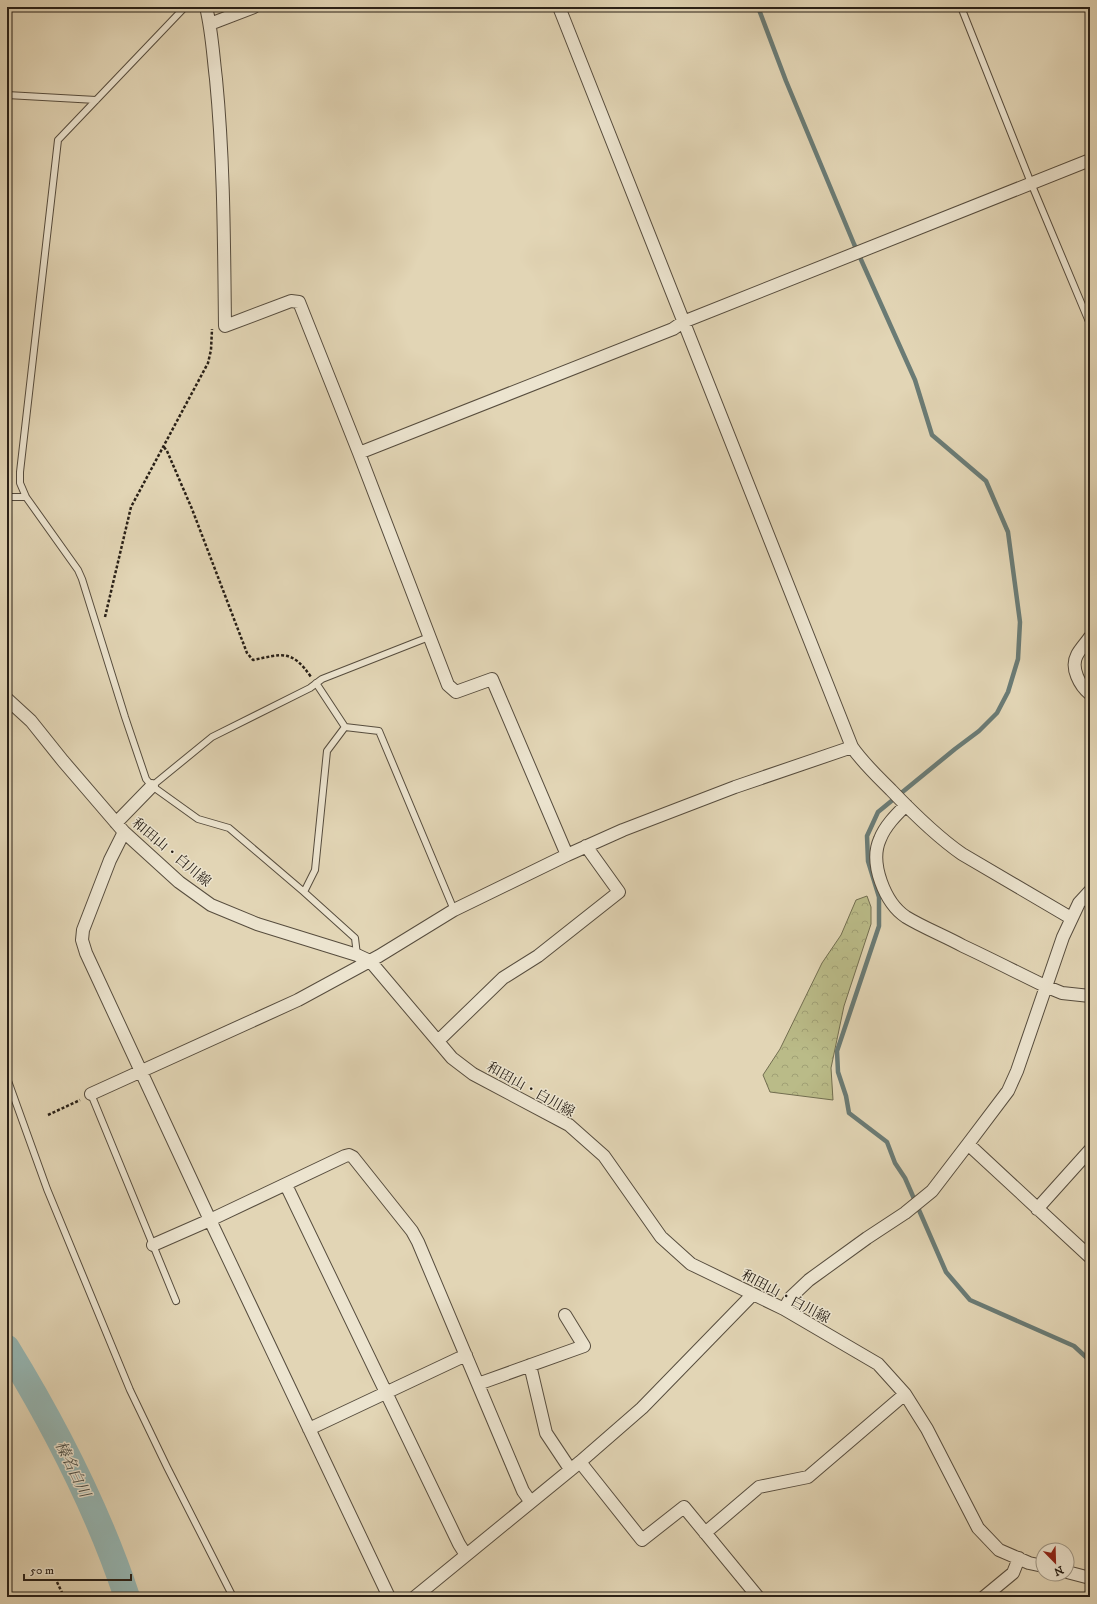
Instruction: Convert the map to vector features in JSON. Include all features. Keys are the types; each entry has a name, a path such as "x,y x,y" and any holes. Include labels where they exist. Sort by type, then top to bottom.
{"street":[{"path":"206,7 210,24 223,173 225,326 291,301 299,302 448,685 456,692 492,679 567,855"},
{"path":"210,24 254,7"},
{"path":"559,7 852,747 861,759 944,842 1071,918"},
{"path":"359,453 673,329 683,322 1090,160"},
{"path":"1090,637 1076,656 1075,666 1082,685 1090,694"},
{"name":"和田山・白川線","path":"7,699 31,721 63,761 120,827 179,882 211,904 257,924 357,955 370,961 452,1058 473,1074 570,1125 604,1156 661,1237 691,1264 784,1309 878,1364 905,1394 927,1429 978,1528 999,1550 1035,1564"},
{"path":"91,1094 298,1000 370,961 454,910 586,846 735,786 852,747"},
{"path":"152,786 120,827 110,860 83,930 82,940 86,953 140,1072 389,1597"},
{"path":"905,804 879,839 877,849 878,876 895,905 905,916 1045,986 1062,993 1090,996"},
{"path":"438,1041 502,978 538,956 619,892 586,846"},
{"path":"784,1309 791,1297 809,1280 922,1200 932,1191 1008,1091 1017,1071 1045,986 1071,918 1079,902 1090,891"},
{"path":"968,1144 1090,1257"},
{"path":"1037,1209 1090,1150"},
{"path":"153,1245 286,1185 345,1156 349,1155 353,1157 412,1231 523,1491 530,1502"},
{"path":"286,1185 459,1544 466,1555"},
{"path":"415,1597 642,1408 753,1294"},
{"path":"478,1384 584,1346 565,1315"},
{"path":"309,1429 466,1355"},
{"path":"530,1365 546,1433 642,1540 684,1507 758,1597"},
{"path":"705,1533 759,1487 808,1477 905,1394"},
{"path":"984,1597 1013,1573 1019,1558"},
{"path":"1075,1574 1090,1578"}],"lane":[{"path":"185,7 58,140 20,482 26,497 78,570 82,579 146,779 152,786 198,819 229,828 355,938 357,955"},
{"path":"961,7 1031,183 1090,324"},
{"path":"7,95 96,100"},
{"path":"7,497 26,497"},
{"path":"152,786 212,737 310,688 322,679 429,637"},
{"path":"316,683 345,728"},
{"path":"304,892 315,870 327,751 345,728"},
{"path":"345,728 379,731 454,910"},
{"path":"7,1078 47,1190 130,1390 177,1488 233,1597"},
{"path":"91,1094 176,1301"}],"path":[{"path":"98,632 103,623 131,507 208,363 211,350 212,326"},
{"path":"164,447 192,509 247,652 253,660 277,655 287,655 296,659 306,669 316,683"},
{"path":"48,1115 91,1094"},
{"path":"57,1582 64,1597"}],"green space":[{"path":"867,896 871,907 871,924 844,1006 831,1068 833,1100 770,1092 763,1075 780,1049 822,963 841,935 856,900"}],"waterway":[{"path":"758,7 786,81 854,244 915,380 932,435 986,481 1008,532 1020,622 1018,659 1008,692 997,713 979,731 878,812 867,836 868,861 879,897 879,926 837,1051 838,1072 846,1096 849,1113 887,1142 895,1163 905,1178 946,1272 970,1300 1074,1346 1087,1358 1090,1363"},
{"name":"榛名白川","path":"7,1348 42,1408 74,1469 103,1532 127,1597"}]}
